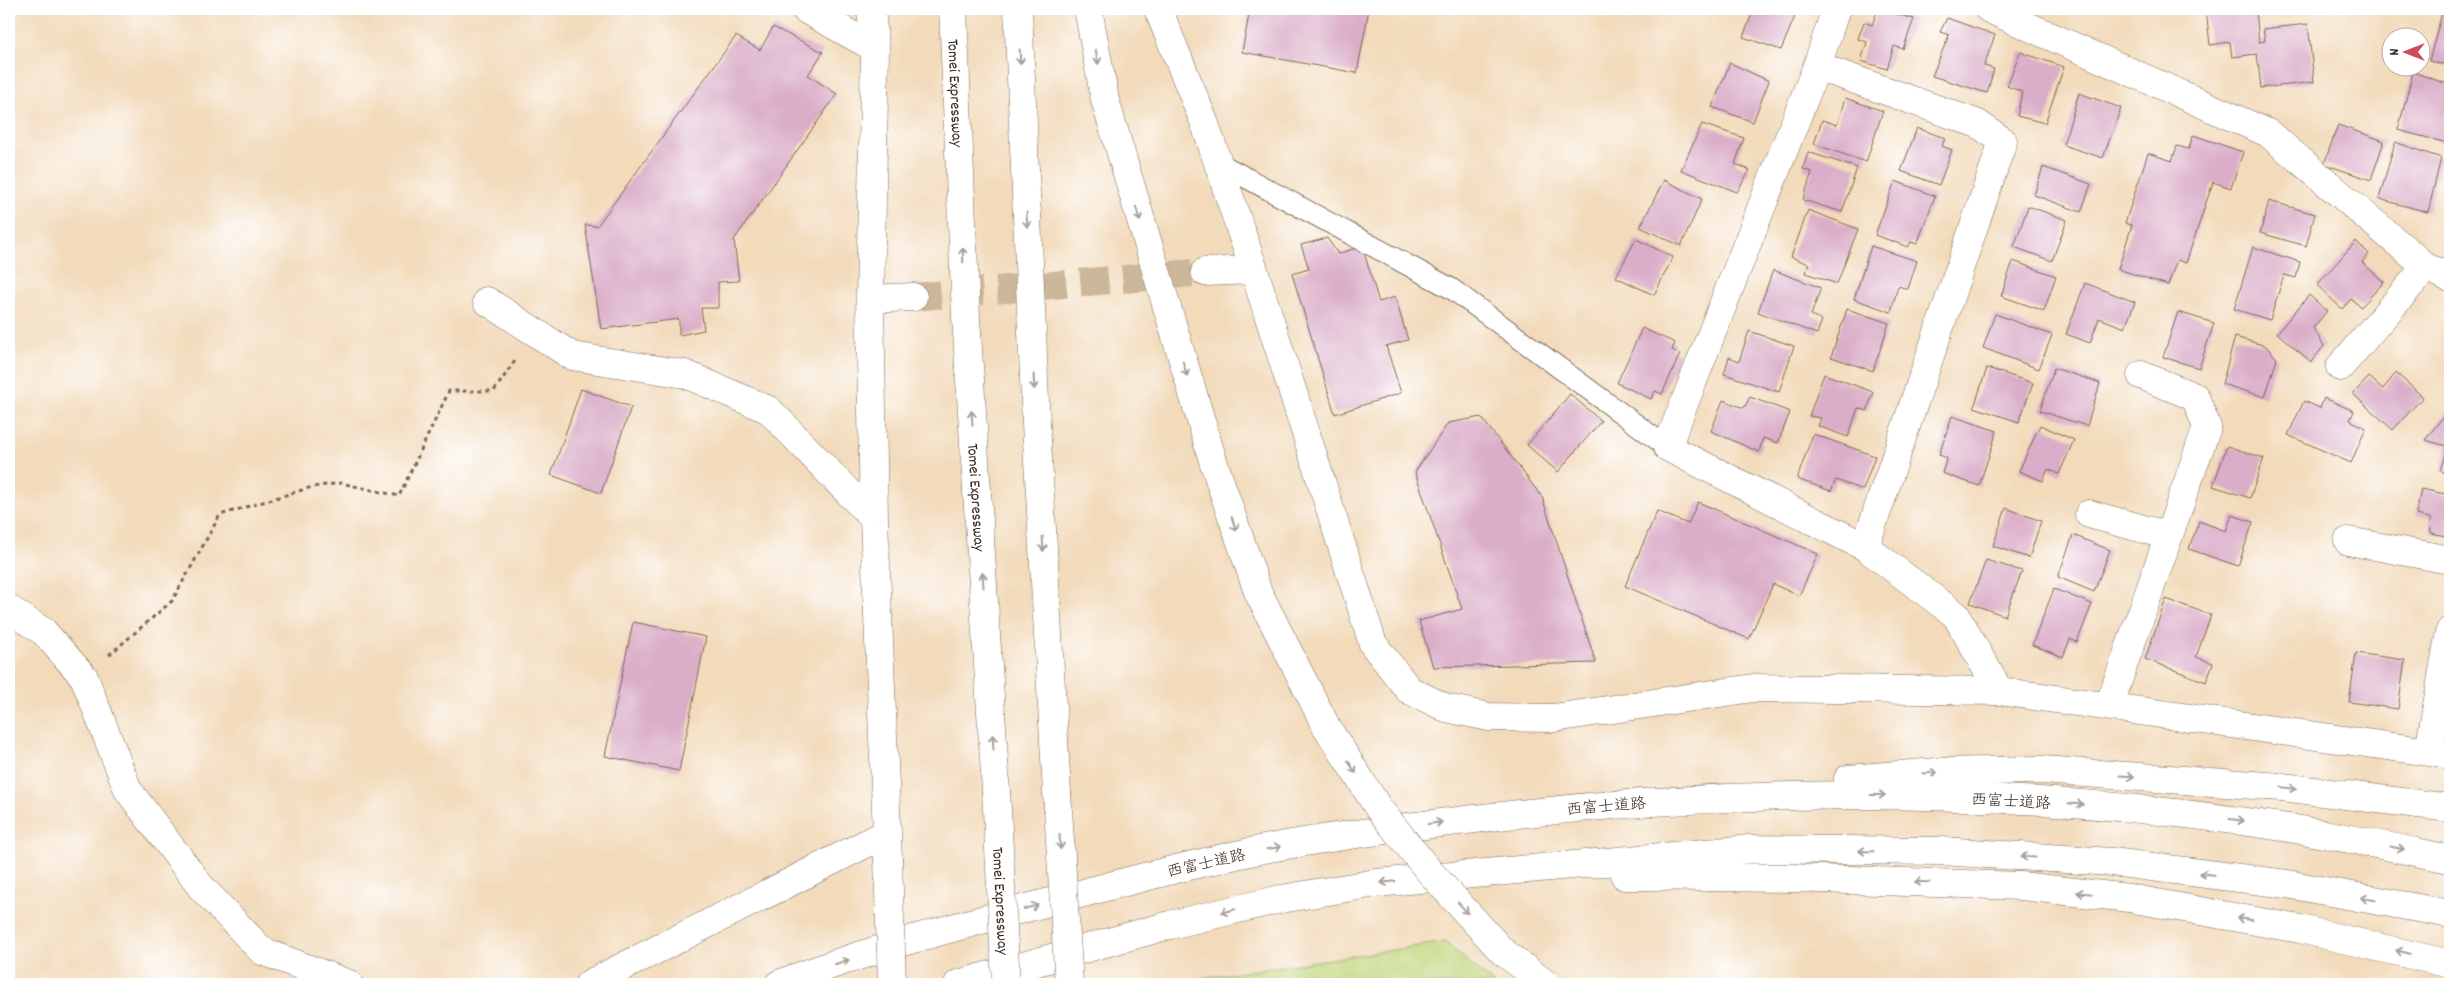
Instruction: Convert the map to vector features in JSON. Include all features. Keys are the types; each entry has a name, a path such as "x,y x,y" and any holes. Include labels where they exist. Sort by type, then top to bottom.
{"main road":[{"path":"805,9 875,48"},
{"path":"871,9 875,48 870,299 874,519 892,984"},
{"name":"Tomei Expressway","path":"953,9 966,317 996,791 1006,984"},
{"path":"1018,9 1036,414 1068,984"},
{"path":"1088,9 1105,100 1214,464 1258,592 1326,726 1379,809 1429,871 1502,951 1546,984"},
{"path":"1158,9 1204,124 1254,270 1373,644 1409,690 1446,708 1489,717 1554,718 1753,688 1999,691 2440,753 2450,631"},
{"path":"1836,9 1817,66 1667,447 1865,547 1956,615 1999,691"},
{"path":"1989,9 2268,132 2438,272 2340,367"},
{"path":"1817,66 1978,124 2003,141 1865,547"},
{"path":"1204,272 1254,270"},
{"path":"870,299 913,297"},
{"path":"487,301 572,356 684,374 769,410 874,519"},
{"path":"2109,706 2207,427 2195,397 2141,375"},
{"path":"2089,514 2169,536"},
{"path":"2348,541 2450,560"},
{"path":"9,609 44,632 84,677 128,790 201,887 262,951 349,984"},
{"path":"1655,800 1823,780 1937,772 2042,770 2282,787 2450,808"},
{"name":"西富士道路","path":"779,984 925,935 1167,871 1262,850 1352,834 1559,808 1655,800 1798,795 2008,798 2242,821 2360,840 2450,859"},
{"path":"589,984 888,845"},
{"path":"958,984 1170,925 1281,899 1376,883 1749,849 1941,851 2112,862 2286,884 2450,914"},
{"path":"1471,874 1791,878 2021,886 2167,904 2300,929 2450,964"}],"lane":[{"path":"1217,162 1452,289 1667,447"}],"path":[{"path":"84,677 172,601 220,515 312,488 341,483 399,496 449,391 494,391 535,332"}],"green space":[{"path":"1445,942 1494,984 1162,984"}],"building":[{"path":"1250,9 1369,9 1357,73 1242,52"},
{"path":"1754,9 1798,9 1781,50 1743,37"},
{"path":"1878,9 1914,19 1903,49 1894,46 1887,69 1861,61 1867,42 1858,39 1864,22 1872,25"},
{"path":"2206,9 2256,9 2259,42 2265,41 2263,29 2308,24 2314,82 2261,88 2257,54 2232,57 2230,42 2210,45"},
{"path":"2443,9 2450,9 2450,66 2432,62 2432,50"},
{"path":"1947,18 1995,35 1984,66 1994,69 1987,93 1932,76 1949,35 1940,32"},
{"path":"773,27 823,52 808,75 837,94 734,240 739,281 718,282 718,308 701,308 704,330 679,335 679,319 601,329 585,225 597,226 736,36 760,50"},
{"path":"2020,52 2064,67 2045,123 2017,116 2022,92 2007,86"},
{"path":"1730,63 1769,81 1753,122 1712,107"},
{"path":"2411,78 2430,78 2450,85 2450,129 2447,143 2398,130"},
{"path":"2079,93 2121,108 2103,158 2063,145"},
{"path":"1845,98 1883,111 1866,162 1814,144 1822,120 1837,125"},
{"path":"1702,124 1744,138 1735,164 1750,170 1737,192 1681,170"},
{"path":"2338,125 2384,141 2371,180 2324,164"},
{"path":"1917,128 1945,138 1942,146 1952,150 1939,185 1901,171"},
{"path":"2193,135 2243,152 2231,188 2213,182 2186,263 2177,260 2168,285 2118,269 2132,225 2125,223 2148,153 2172,161 2177,146 2189,149"},
{"path":"2395,142 2441,158 2428,212 2379,199"},
{"path":"1808,152 1857,168 1842,212 1803,200 1812,172 1803,169"},
{"path":"2043,167 2091,184 2081,212 2034,195"},
{"path":"1664,180 1702,199 1681,246 1640,227"},
{"path":"1895,181 1935,196 1917,244 1911,242 1908,247 1875,235"},
{"path":"2269,201 2315,214 2306,246 2260,233"},
{"path":"2028,206 2067,220 2052,261 2014,247"},
{"path":"1808,210 1858,229 1837,284 1806,273 1809,264 1791,257"},
{"path":"1327,238 1338,254 1362,246 1379,302 1395,297 1408,340 1386,346 1401,393 1335,414 1292,274 1309,269 1301,245"},
{"path":"1636,239 1673,257 1654,295 1616,277"},
{"path":"2356,241 2369,254 2362,262 2384,282 2361,307 2351,299 2342,309 2317,285"},
{"path":"1871,246 1917,261 1908,289 1898,286 1891,312 1854,299"},
{"path":"2253,247 2300,262 2296,278 2284,275 2270,320 2234,309"},
{"path":"2013,261 2056,276 2044,311 2001,296"},
{"path":"1773,270 1821,288 1811,315 1822,320 1817,334 1758,312"},
{"path":"2085,283 2135,302 2125,328 2099,318 2090,343 2066,334"},
{"path":"2309,295 2327,311 2313,328 2324,346 2311,362 2277,333"},
{"path":"1847,309 1889,323 1873,371 1831,357"},
{"path":"2178,312 2214,323 2199,368 2163,357"},
{"path":"1995,314 2052,335 2039,369 1983,348"},
{"path":"1642,328 1675,343 1672,350 1680,354 1662,394 1655,391 1651,399 1617,383"},
{"path":"1749,331 1794,346 1779,392 1724,374 1729,357 1739,361"},
{"path":"2235,337 2266,346 2277,359 2265,397 2222,384"},
{"path":"1987,368 2033,383 2019,422 1974,407"},
{"path":"2054,368 2100,383 2087,426 2040,411"},
{"path":"2396,373 2423,397 2393,430 2353,394 2369,377 2383,389"},
{"path":"1824,374 1873,392 1867,411 1858,408 1848,437 1818,426 1821,418 1809,416"},
{"path":"581,389 631,407 601,493 551,475"},
{"path":"1570,394 1601,421 1558,472 1527,445"},
{"path":"1750,397 1790,412 1778,443 1763,438 1759,452 1711,431 1723,400 1744,408"},
{"path":"2324,398 2354,411 2350,420 2366,428 2351,463 2288,435 2304,401 2320,408"},
{"path":"2450,408 2450,474 2440,471 2447,446 2425,440"},
{"path":"1952,416 1997,431 1979,486 1942,473 1947,458 1939,455"},
{"path":"1481,417 1542,497 1596,663 1433,667 1419,621 1462,609 1415,472 1448,423"},
{"path":"2040,425 2074,440 2059,474 2048,469 2043,481 2019,471"},
{"path":"1813,434 1875,456 1863,490 1836,480 1831,491 1797,479"},
{"path":"2227,446 2264,458 2250,498 2213,486"},
{"path":"2421,489 2450,495 2450,537 2431,533 2430,518 2416,515"},
{"path":"1698,502 1818,554 1799,596 1773,584 1749,639 1625,586 1657,511 1688,524"},
{"path":"2006,508 2041,521 2029,558 1993,546"},
{"path":"2232,515 2253,522 2238,566 2189,549 2199,521 2226,531"},
{"path":"2073,535 2110,550 2094,592 2058,577"},
{"path":"1986,560 2022,571 2005,616 1970,603"},
{"path":"2054,589 2092,604 2077,642 2070,639 2063,657 2032,645"},
{"path":"2166,599 2211,615 2196,657 2213,663 2206,682 2145,659"},
{"path":"633,622 706,637 679,771 605,756"},
{"path":"2356,653 2405,660 2398,709 2349,702"}],"tunnel":[{"path":"913,297 1205,272"}]}
